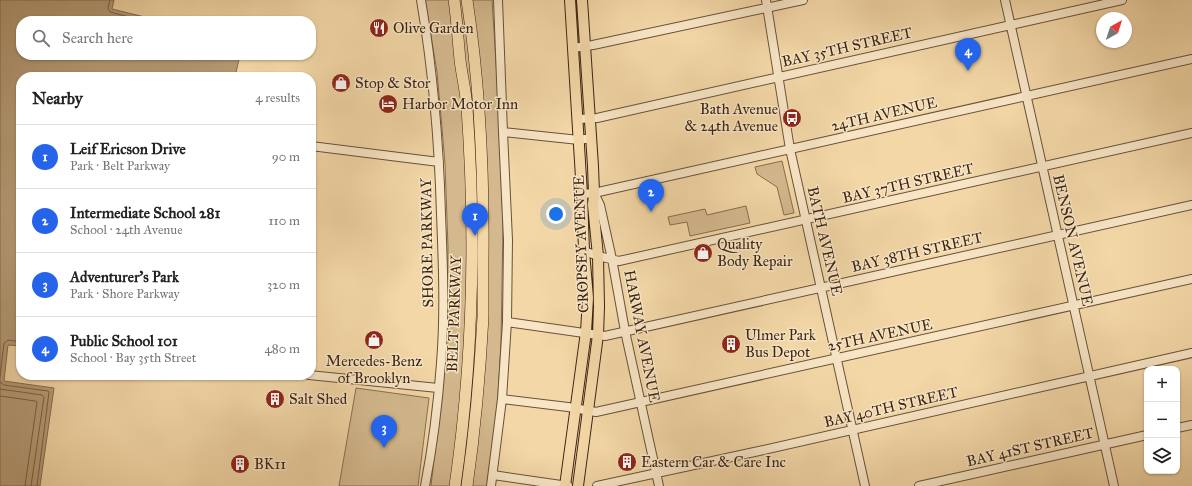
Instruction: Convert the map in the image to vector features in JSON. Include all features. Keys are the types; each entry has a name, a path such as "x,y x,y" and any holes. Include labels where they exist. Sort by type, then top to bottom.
{"highway":[{"path":"448,0 460,61"},
{"name":"BELT PARKWAY","path":"454,0 458,22 460,61 467,106 472,237 467,374 461,445 455,486"},
{"name":"BELT PARKWAY","path":"466,0 476,66 482,148 483,188 483,316 477,405 467,486"},
{"path":"472,0 476,66"}],"main road":[{"name":"CROPSEY AVENUE","path":"566,486 586,332 588,298 570,0"},
{"name":"CROPSEY AVENUE","path":"578,486 598,335 600,308 582,0"}],"street":[{"name":"SHORE PARKWAY","path":"420,0 432,72 439,162 442,246 441,362 431,456 425,486"},
{"path":"491,486 502,399 507,322 508,240 498,0"},
{"path":"574,48 584,47 767,4 803,0"},
{"name":"BENSON AVENUE","path":"1005,0 1114,486"},
{"name":"BAY 35TH STREET","path":"578,119 597,118 1122,0"},
{"name":"BATH AVENUE","path":"767,4 790,149 866,486"},
{"name":"24TH AVENUE","path":"582,194 594,193 1192,59"},
{"path":"503,132 579,140 591,138"},
{"name":"BAY 37TH STREET","path":"584,251 598,256 619,260 806,220 1192,133"},
{"path":"316,147 439,162"},
{"name":"HARWAY AVENUE","path":"594,193 600,205 612,259 625,331 659,486"},
{"name":"BAY 38TH STREET","path":"507,322 606,336 1192,205"},
{"name":"25TH AVENUE","path":"502,399 596,412 1192,279"},
{"name":"BAY 40TH STREET","path":"596,486 1192,353"},
{"path":"316,376 438,388"},
{"path":"1180,427 1192,425"},
{"name":"BAY 41ST STREET","path":"919,486 1144,436"},
{"path":"493,475 566,486"}],"shaded area":[{"path":"425,0 492,0 498,94 503,226 501,343 497,414 487,486 431,486 444,371 447,322 448,247 445,164 437,72"},
{"path":"782,161 794,213 784,215 777,187 757,174 755,167"},
{"path":"746,206 750,223 690,236 687,222 670,225 668,217 705,209 707,215"},
{"path":"356,388 429,398 418,486 339,486"}],"water":[{"path":"0,0 114,0 112,9 141,16 16,16 16,60 239,60 236,72 16,72 16,346 8,345 4,381 54,388 40,486 0,486"}],"place":[{"name":"Olive Garden","path":"379,28"},
{"name":"Public School 101","path":"968,71"},
{"name":"Stop & Stor","path":"341,83"},
{"name":"Harbor Motor Inn","path":"388,104"},
{"name":"Bath Avenue & 24th Avenue","path":"792,118"},
{"name":"Intermediate School 281","path":"651,212"},
{"name":"Leif Ericson Drive","path":"475,236"},
{"name":"Quality Body Repair","path":"703,253"},
{"name":"Mercedes-Benz of Brooklyn","path":"374,340"},
{"name":"Ulmer Park Bus Depot","path":"731,344"},
{"name":"Salt Shed","path":"275,399"},
{"name":"Adventurer’s Park","path":"384,448"},
{"name":"Eastern Car & Care Inc","path":"627,462"},
{"name":"BK11","path":"240,464"}]}
